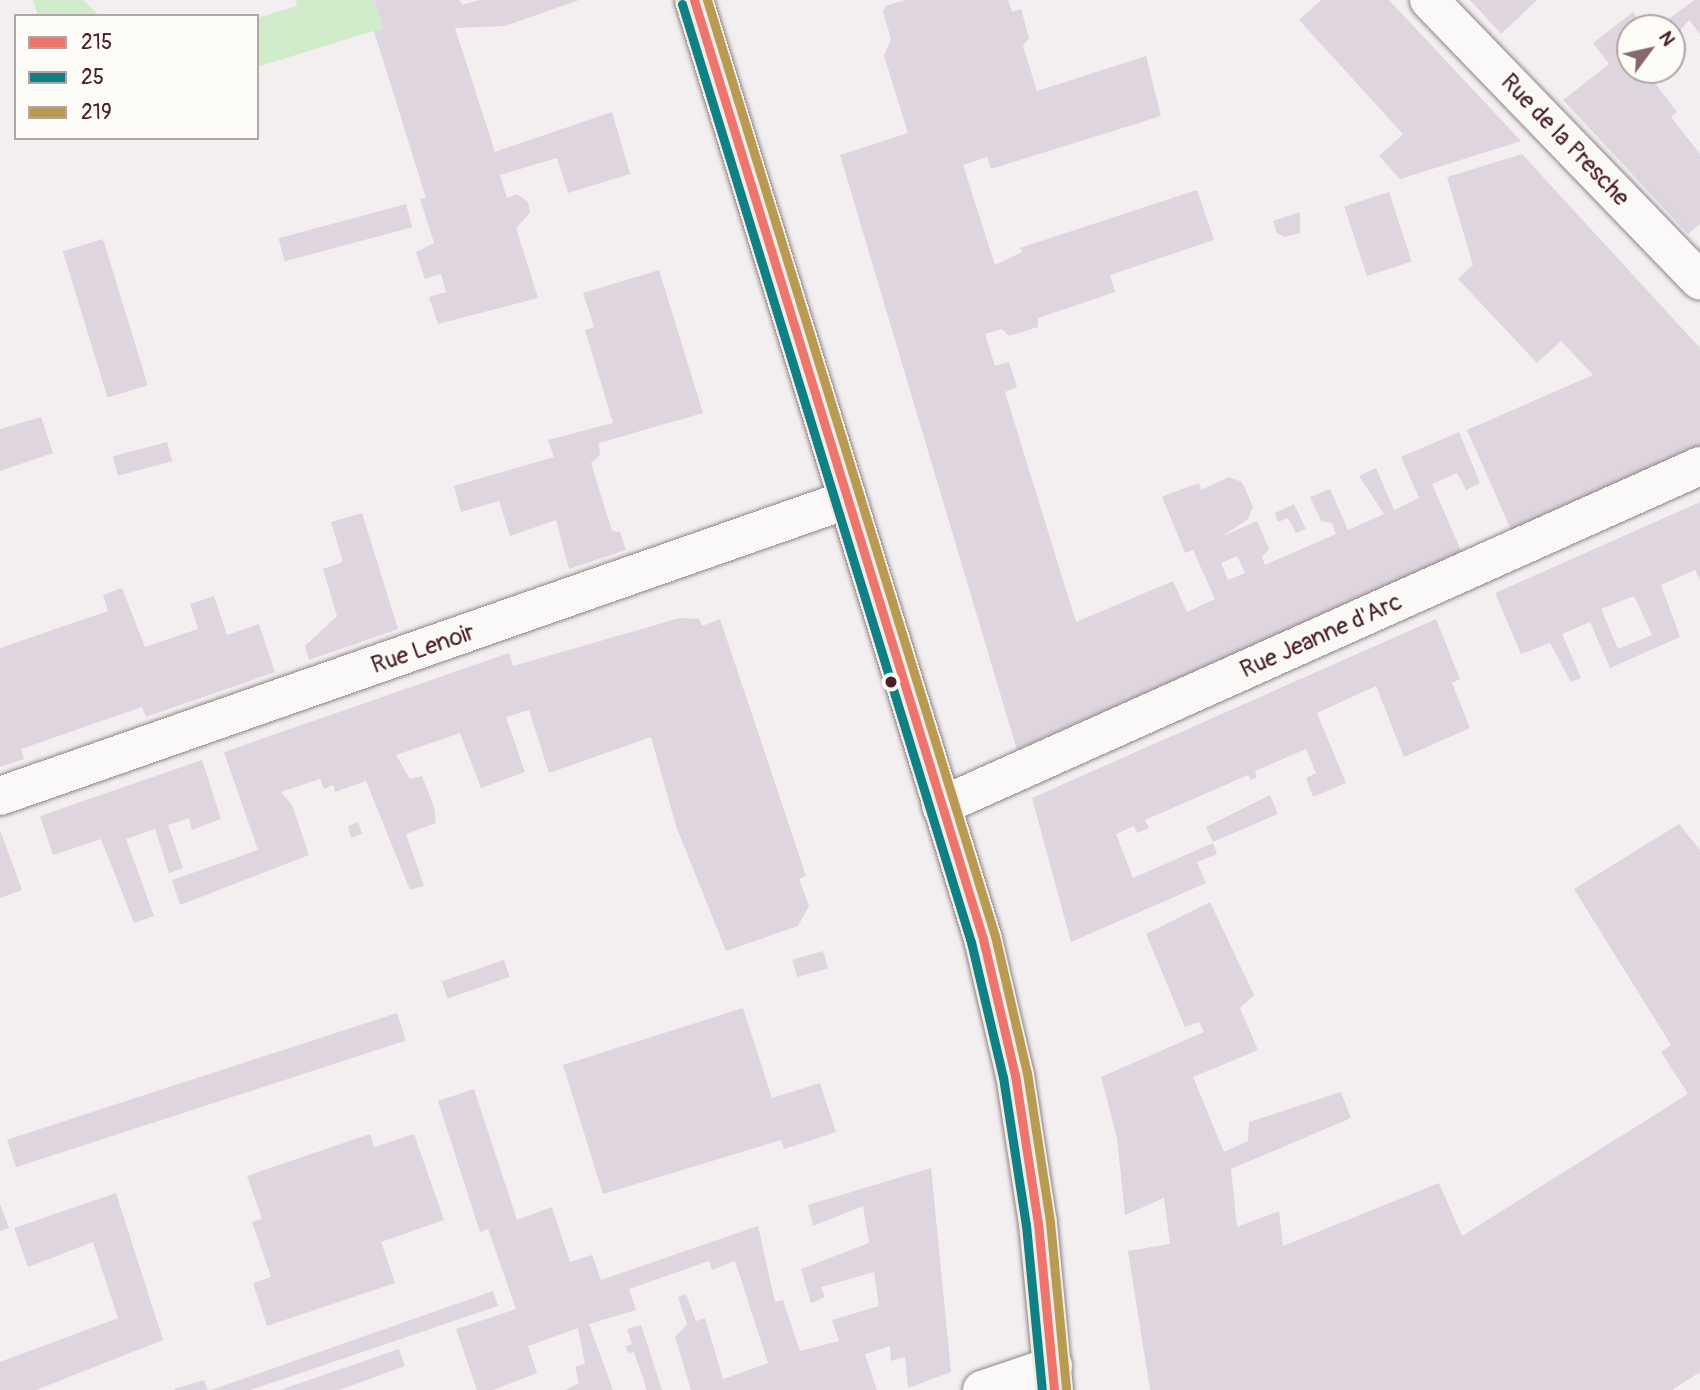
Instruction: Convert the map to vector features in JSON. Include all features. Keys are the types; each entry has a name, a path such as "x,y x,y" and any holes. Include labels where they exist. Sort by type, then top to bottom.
{"main road":[{"path":"694,0 983,939 1015,1075 1053,1378"}],"street":[{"name":"Rue de la Presche","path":"1430,0 1700,281"},
{"name":"Rue Jeanne d'Arc","path":"941,806 1700,466"},
{"name":"Rue Lenoir","path":"0,796 846,500"},
{"path":"982,1390 1053,1378"}],"green space":[{"path":"33,0 83,0 98,14 37,14"},
{"path":"296,0 374,0 383,28 259,66 259,17 297,6"}],"building":[{"path":"374,0 460,0 462,5 479,0 579,0 505,26 455,28 495,152 612,112 630,174 568,193 557,158 500,175 507,198 517,194 528,202 530,213 516,228 538,298 438,324 429,297 446,292 441,274 425,279 416,252 434,243 420,199 426,198 374,31 383,28"},
{"path":"905,0 1008,0 1012,12 1021,9 1029,38 1023,46 1037,91 1146,56 1161,116 991,169 987,157 963,165 995,265 1022,252 1020,248 1197,190 1214,240 1110,275 1115,292 1038,318 1038,327 1009,336 1002,329 985,334 995,366 1009,362 1017,387 1005,392 1076,622 1173,581 1187,612 1215,599 1193,550 1185,553 1162,497 1166,495 1199,483 1201,490 1229,477 1242,482 1253,507 1248,519 1221,537 1257,521 1269,549 1262,557 1265,565 1336,534 1332,523 1321,521 1310,497 1330,489 1348,530 1384,514 1359,476 1376,468 1394,510 1419,498 1401,457 1459,432 1480,483 1466,490 1457,473 1432,484 1462,553 1017,750 840,155 908,133 884,56 891,39 883,12 885,6","holes":["1237,556 1245,573 1228,580 1221,563"]},
{"path":"1321,0 1389,0 1521,141 1400,179 1379,156 1403,134 1299,20"},
{"path":"1470,0 1537,0 1501,34"},
{"path":"1694,0 1700,0 1700,34 1689,20 1686,24 1686,14 1676,14"},
{"path":"1616,25 1616,84 1656,84 1677,112 1671,117 1700,154 1700,224 1688,234 1563,100 1609,64 1593,43"},
{"path":"1522,154 1700,348 1700,452 1513,534 1467,430 1593,375 1561,341 1537,363 1458,279 1473,265 1447,177"},
{"path":"1389,192 1412,261 1367,276 1344,207"},
{"path":"406,204 412,227 285,261 278,238"},
{"path":"1300,212 1300,233 1285,237 1277,233 1273,221"},
{"path":"103,239 148,385 108,398 63,251"},
{"path":"659,270 703,413 599,443 600,455 591,463 612,531 620,532 626,550 569,569 556,520 510,536 499,501 461,512 454,486 554,457 548,440 613,423 585,330 594,327 583,293"},
{"path":"41,417 53,453 0,471 0,429"},
{"path":"167,442 172,461 118,476 113,456"},
{"path":"1700,502 1700,580 1695,570 1661,585 1680,637 1610,668 1590,622 1562,634 1581,678 1571,682 1550,643 1521,654 1495,593","holes":["1634,596 1652,635 1618,649 1601,609"]},
{"path":"1294,504 1306,529 1296,533 1288,518 1278,522 1275,513"},
{"path":"362,513 398,629 309,660 305,646 337,616 323,569 343,562 331,522"},
{"path":"122,588 145,647 198,629 190,604 214,596 227,635 259,624 275,672 146,717 142,707 87,726 21,749 24,759 0,767 0,648 108,611 103,595"},
{"path":"680,618 699,619 702,626 720,619 806,876 799,879 809,906 798,926 726,951 676,826 651,737 549,773 529,710 506,717 525,772 481,788 460,733 396,755 410,779 422,776 434,807 436,823 406,834 424,886 410,890 366,781 335,792 333,785 324,789 320,779 281,792 292,805 309,855 180,905 172,880 258,850 224,752 509,653 513,666"},
{"path":"1436,619 1460,679 1452,683 1470,728 1404,757 1376,686 1317,713 1346,783 1313,797 1306,778 1316,773 1306,749 1255,771 1257,777 1251,780 1248,775 1145,820 1149,828 1137,833 1134,826 1116,834 1133,878 1213,843 1217,854 1197,862 1206,883 1071,942 1032,798"},
{"path":"202,760 221,819 192,830 189,818 168,825 183,868 169,873 155,829 126,839 154,916 134,923 101,839 53,855 40,816"},
{"path":"1270,795 1278,814 1213,842 1206,827"},
{"path":"358,822 362,834 351,838 348,826"},
{"path":"1679,824 1700,850 1700,1372 1672,1390 1150,1390 1128,1251 1170,1244 1164,1198 1125,1215 1117,1138 1101,1077 1204,1032 1199,1022 1185,1027 1146,934 1210,902 1254,995 1240,1008 1258,1050 1193,1077 1224,1152 1248,1141 1249,1122 1341,1092 1351,1118 1231,1169 1237,1227 1279,1211 1283,1246 1439,1183 1462,1236 1688,1094 1661,1052 1671,1045 1574,889"},
{"path":"0,830 22,890 0,898"},
{"path":"823,951 828,968 797,977 792,960"},
{"path":"504,960 510,977 447,999 442,981"},
{"path":"743,1008 772,1098 820,1083 836,1132 784,1149 781,1140 603,1194 563,1065"},
{"path":"397,1013 406,1041 16,1167 7,1140"},
{"path":"474,1089 517,1220 552,1207 570,1262 592,1255 601,1280 758,1226 775,1302 783,1300 800,1351 839,1341 832,1320 879,1306 874,1272 821,1287 825,1297 811,1303 801,1269 869,1243 863,1206 813,1226 808,1205 931,1168 951,1372 908,1388 905,1357 891,1361 890,1346 865,1354 877,1390 691,1390 675,1337 687,1324 678,1297 686,1294 696,1321 705,1318 723,1379 768,1363 735,1261 712,1270 709,1261 629,1289 636,1310 589,1324 613,1390 565,1390 579,1383 575,1367 585,1364 578,1328 528,1346 537,1373 493,1390 477,1390 456,1329 516,1309 488,1229 480,1232 438,1101"},
{"path":"370,1134 374,1147 414,1134 444,1220 381,1242 395,1283 267,1326 253,1283 271,1277 252,1222 262,1219 247,1176"},
{"path":"116,1193 163,1340 36,1390 0,1390 0,1362 118,1318 93,1242 28,1267 14,1228"},
{"path":"0,1204 9,1228 0,1231"},
{"path":"493,1291 498,1306 250,1390 211,1390"},
{"path":"641,1325 662,1390 647,1390 634,1352 628,1353 625,1346 632,1344 627,1329"},
{"path":"399,1349 405,1366 339,1390 280,1390"},
{"path":"204,1380 208,1390 174,1390 174,1389"}],"transit line":[{"name":"215","path":"694,0 983,939 1015,1075 1038,1223 1054,1390"},
{"name":"219","path":"707,0 995,936 1027,1073 1050,1222 1066,1389"},
{"name":"25","path":"682,4 971,942 1003,1077 1026,1225 1042,1390"}]}
